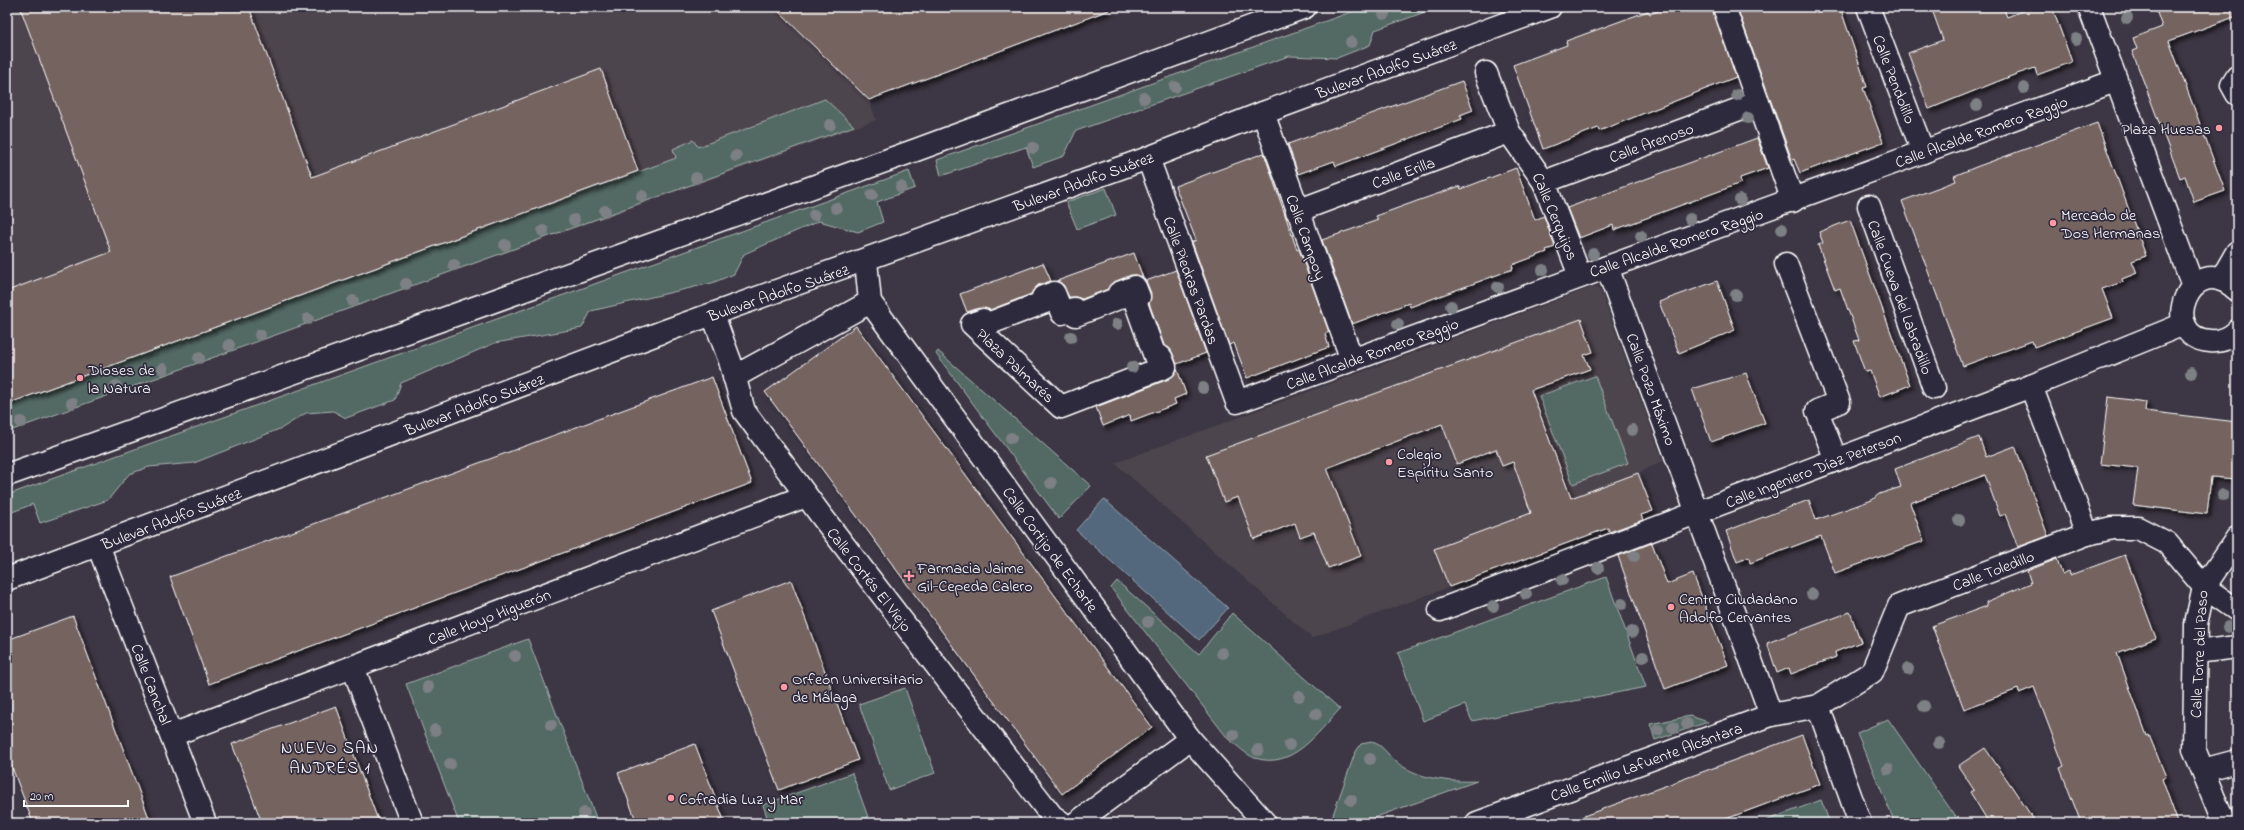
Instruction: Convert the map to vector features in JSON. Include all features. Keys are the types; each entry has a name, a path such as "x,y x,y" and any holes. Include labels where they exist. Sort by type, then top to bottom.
{"street":[{"path":"7,474 924,147 1304,7"},
{"name":"Bulevar Adolfo Suárez","path":"7,580 712,315 866,261 1148,158 1263,113 1550,7"},
{"path":"1724,7 1793,201"},
{"name":"Calle Pendolillo","path":"1868,7 1923,152"},
{"path":"2089,7 2115,81 2193,286"},
{"name":"Calle Cerquijos","path":"1486,73 1509,132 1544,182 1580,276"},
{"path":"2237,77 2232,86 2237,94"},
{"name":"Calle Alcalde Romero Raggio","path":"1237,402 1580,276 1793,201 2115,81"},
{"name":"Calle Arenoso","path":"1544,182 1758,102"},
{"name":"Calle Campoy","path":"1263,113 1297,211 1352,360"},
{"name":"Calle Erilla","path":"1297,211 1509,132"},
{"name":"Calle Piedras Pardas","path":"1148,158 1237,402"},
{"name":"Calle Cueva del Labradillo","path":"1869,206 1934,388"},
{"path":"2233,339 2206,341 2193,335 2184,324 2181,313 2182,303 2186,293 2202,280 2229,285 2237,252"},
{"path":"734,377 870,302 866,261"},
{"path":"1786,264 1839,402 1817,411 1836,460"},
{"name":"Calle Pozo Máximo","path":"1607,267 1698,512"},
{"name":"Plaza Palmarés","path":"1135,287 1139,297 1134,298 1156,359 1161,357 1165,367 1061,407 972,324 983,320 985,325 1045,302 1044,297 1054,293 1062,313 1074,309 1076,315 1121,297 1119,293 1135,287"},
{"name":"Calle Cortijo de Echarte","path":"870,302 1190,739 1265,823"},
{"name":"Calle Cortés El Viejo","path":"712,315 734,377 744,411 806,496 1052,816 1062,823"},
{"name":"Calle Ingeniero Díaz Peterson","path":"1440,610 2031,386 2184,324"},
{"path":"2031,386 2088,534"},
{"name":"Calle Hoyo Higuerón","path":"172,735 806,496"},
{"path":"1698,512 1771,715"},
{"name":"Calle Torre del Paso","path":"2088,534 2112,528 2138,528 2167,543 2204,587 2196,624 2194,749 2224,823"},
{"name":"Calle Toledillo","path":"1818,706 1872,672 1899,606 2088,534"},
{"path":"2237,538 2204,587 2237,610"},
{"name":"Calle Canchal","path":"98,545 205,823"},
{"path":"2196,652 2237,647"},
{"path":"353,667 412,823"},
{"path":"1818,706 1860,823"},
{"name":"Calle Emilio Lafuente Alcántara","path":"1477,823 1771,715 1818,706"},
{"path":"1076,823 1190,739"},
{"path":"2203,770 2237,761"},
{"path":"2224,823 2237,820"}],"shaded area":[{"path":"7,7 1117,7 869,100 876,120 7,432"},
{"name":"Colegio Espíritu Santo","path":"1593,287 1598,288 1601,292 1663,461 1638,473 1653,511 1312,638 1115,463"}],"green space":[{"path":"1365,7 1439,7 1375,30 1370,45 1337,58 1289,56 1076,131 1064,156 1033,167 1026,147 941,176 937,160"},
{"path":"825,99 854,126 7,432 7,404 676,158 673,149 693,140 698,147"},
{"path":"909,171 915,188 877,202 883,222 858,232 819,221 744,254 734,274 712,283 591,311 582,328 495,343 401,383 395,400 346,418 333,411 306,413 282,428 194,463 149,467 129,474 108,500 40,523 33,504 7,514 7,495"},
{"path":"1106,188 1116,215 1077,229 1066,202"},
{"path":"938,351 1091,486 1059,519 936,354"},
{"path":"1595,376 1628,463 1573,484 1539,396"},
{"path":"1606,577 1646,687 1472,721 1465,705 1423,721 1398,653"},
{"path":"1117,581 1199,654 1232,613 1340,709 1313,738 1293,754 1281,759 1269,760 1252,757 1229,740 1111,588"},
{"path":"528,639 598,823 459,823 406,684"},
{"path":"905,688 935,773 889,790 859,704"},
{"path":"1690,716 1708,722 1655,740 1650,724"},
{"path":"1888,719 1960,823 1895,823 1857,733"},
{"path":"1372,742 1382,747 1395,761 1404,767 1424,776 1445,780 1477,781 1359,823 1330,823 1355,753 1361,744"},
{"path":"852,773 868,817 853,823 769,823 763,805"},
{"path":"1821,800 1830,823 1760,823"}],"water":[{"path":"1104,499 1228,608 1199,640 1076,530"}],"building":[{"path":"20,7 249,7 312,177 601,69 638,171 7,404 7,291 111,252"},
{"path":"774,7 1108,7 1109,10 869,100"},
{"path":"1669,7 1712,7 1736,77 1599,131 1598,128 1543,149 1513,65 1567,45 1566,41 1648,11 1650,14"},
{"path":"1737,7 1840,7 1867,87 1863,88 1883,142 1800,173 1794,159 1792,160"},
{"path":"1931,7 2003,7 2007,17 2032,7 2052,7 2072,62 2037,75 2035,68 1929,109 1908,53 1943,40"},
{"path":"2155,7 2237,7 2237,16 2169,41 2225,191 2194,202 2185,176 2180,178 2132,51 2137,49 2133,38 2162,27"},
{"path":"1462,81 1473,110 1460,115 1462,119 1336,166 1334,161 1298,174 1288,144"},
{"name":"Mercado de Dos Hermanas","path":"2097,123 2146,256 2132,261 2137,273 2122,279 2123,282 2102,289 2113,318 2034,347 2032,341 1963,366 1902,201 1956,181 1954,176 1976,167"},
{"path":"1757,138 1768,168 1740,178 1741,183 1614,230 1613,225 1579,238 1567,208"},
{"path":"1264,153 1297,250 1299,249 1329,332 1325,334 1329,347 1247,378 1234,343 1229,345 1192,242 1196,240 1175,186"},
{"path":"1516,168 1535,220 1544,216 1555,247 1546,250 1547,252 1512,265 1513,269 1410,307 1409,303 1352,324 1322,240 1378,220 1376,216 1460,186 1461,189"},
{"path":"1850,220 1910,385 1880,397 1870,371 1865,372 1854,341 1859,340 1840,288 1835,290 1818,245 1823,243 1819,232"},
{"path":"1134,253 1143,278 1137,275 1131,275 1114,282 1108,289 1082,299 1069,297 1062,284 1057,281"},
{"path":"1043,263 1051,281 1038,285 1031,294 990,310 979,308 967,312 960,294"},
{"path":"1176,270 1206,353 1177,364 1172,352 1164,345 1149,303 1151,293 1146,281"},
{"path":"1717,281 1735,330 1679,353 1659,302"},
{"path":"1581,319 1593,352 1584,355 1590,369 1531,390 1571,498 1638,473 1653,511 1641,515 1643,520 1609,532 1608,528 1449,587 1434,549 1531,513 1513,462 1502,466 1496,449 1457,464 1442,424 1327,468 1361,556 1328,568 1314,532 1300,537 1295,523 1254,539 1238,497 1224,502 1206,455"},
{"path":"856,326 1152,727 1062,794 765,392"},
{"path":"1177,369 1186,394 1174,399 1176,404 1131,421 1130,415 1103,426 1096,407 1169,379"},
{"path":"1746,373 1765,423 1711,442 1692,389"},
{"path":"712,377 752,483 209,684 170,577"},
{"path":"2108,397 2146,402 2145,411 2237,422 2237,479 2211,477 2207,514 2133,505 2138,468 2100,464"},
{"path":"1979,437 1986,457 2015,446 2048,536 2018,547 2005,514 2000,516 1985,475 1910,503 1924,541 1835,573 1821,536 1750,563 1749,557 1737,562 1726,531 1809,500 1816,520 1872,500 1879,494 1901,487 1895,469"},
{"name":"Centro Ciudadano Adolfo Cervantes","path":"1652,543 1667,584 1693,574 1728,665 1665,689 1618,556"},
{"path":"2125,555 2156,638 2117,653 2147,736 2149,735 2166,777 2162,779 2178,823 2081,823 2060,768 2064,766 2034,687 2019,693 2018,689 1964,709 1932,626 1987,606 1986,602 2031,583 2027,571 2057,559 2062,574 2069,571 2070,575"},
{"path":"791,580 858,760 779,790 711,611"},
{"path":"1850,612 1861,642 1835,652 1836,657 1791,674 1789,668 1777,673 1767,643"},
{"path":"73,616 151,823 33,823 7,754 7,640"},
{"path":"336,706 379,823 262,823 232,744"},
{"path":"1802,735 1820,784 1715,823 1573,823 1573,820"},
{"name":"Cofradía Luz y Mar","path":"695,744 725,823 637,823 618,773"},
{"path":"1985,748 2036,823 1989,823 1970,792 1974,790 1958,766"}],"place":[{"name":"Plaza Huesas","path":"2219,128"},
{"name":"Mercado de Dos Hermanas","path":"2053,223"},
{"name":"Dioses de la Natura","path":"80,378"},
{"name":"Colegio Espíritu Santo","path":"1389,462"},
{"name":"Farmacia Jaime Gil-Cepeda Calero","path":"909,576"},
{"name":"Centro Ciudadano Adolfo Cervantes","path":"1671,607"},
{"name":"Orfeón Universitario de Málaga","path":"784,687"},
{"name":"Cofradía Luz y Mar","path":"671,798"}],"district":[{"name":"NUEVO SAN ANDRÉS 1","path":"330,757"}]}
